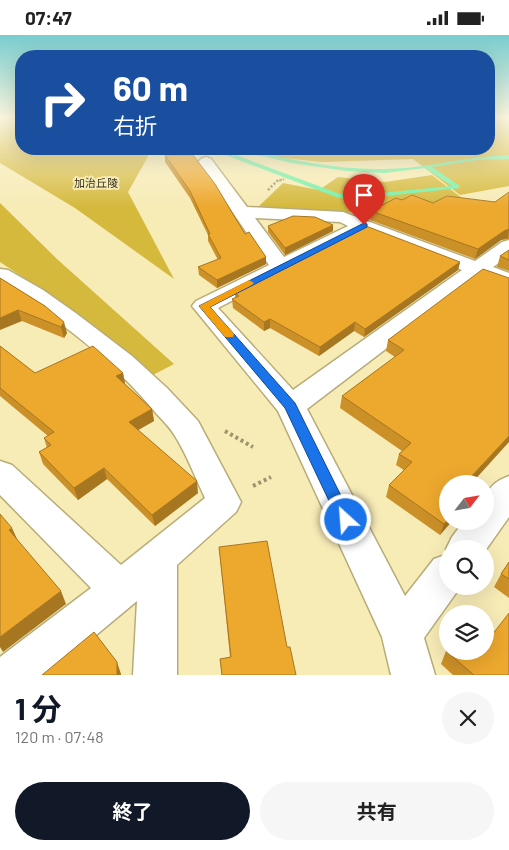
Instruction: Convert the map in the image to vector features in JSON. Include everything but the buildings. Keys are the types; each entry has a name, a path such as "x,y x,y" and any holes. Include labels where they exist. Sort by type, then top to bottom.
{"street":[{"path":"206,162 280,267"},
{"path":"243,212 344,217 509,281"},
{"path":"364,225 204,306 291,406 402,634 413,675"},
{"path":"291,406 509,246"},
{"path":"2,278 35,295 123,362 157,395 186,429 224,502 120,590 12,675"},
{"path":"0,474 120,590"},
{"path":"472,540 509,490"},
{"path":"155,675 158,558"},
{"path":"402,634 439,584"}],"green space":[{"name":"加治丘陵","path":"0,148 15,148 15,155 149,155 128,192 174,279 75,208 0,163"},
{"name":"加治丘陵","path":"495,148 509,148 509,186 460,195 413,159 322,162 253,155 495,155"},
{"path":"432,175 471,205 409,203 376,214 258,207 283,183 319,190 338,177 385,182"},
{"path":"0,203 57,259 174,364 149,377 66,306 0,262"}],"waterway":[{"path":"232,155 338,196 349,198 458,187 427,167"},
{"path":"264,155 310,165 365,171 400,170 493,157 509,157"}],"slow traffic":[{"path":"229,334 204,306 249,283"}],"route":[{"path":"346,520 291,406 204,306 364,225"}]}
